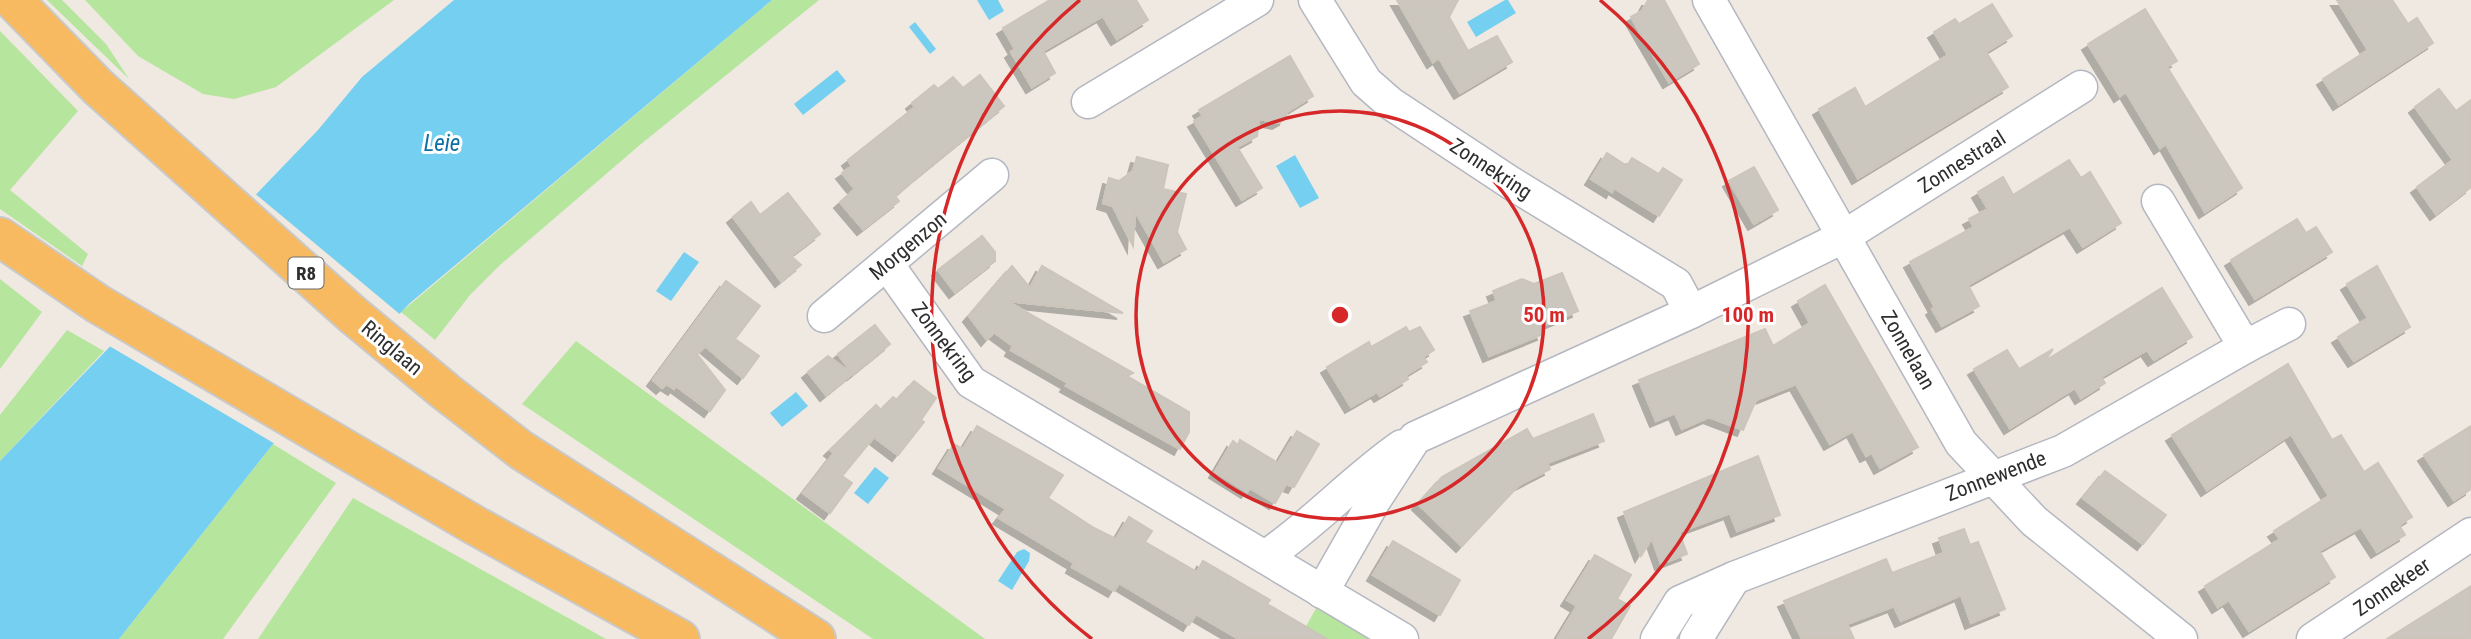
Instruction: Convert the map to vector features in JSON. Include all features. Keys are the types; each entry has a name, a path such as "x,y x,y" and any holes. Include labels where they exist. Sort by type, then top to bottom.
{"highway":[{"name":"Ringlaan","path":"13,0 98,87 353,315 521,450 816,639"},
{"path":"0,237 98,304 476,526 680,639"}],"street":[{"path":"1088,102 1256,0"},
{"name":"Zonnekring","path":"1315,0 1366,82 1390,103 1511,183 1676,284 1691,312"},
{"name":"Zonnelaan","path":"1709,0 1961,443 2034,521 2181,639"},
{"name":"Zonnestraal","path":"1843,237 2081,87"},
{"name":"Morgenzon","path":"824,316 992,174"},
{"path":"2158,201 2245,347"},
{"path":"1265,557 1295,537 1367,470 1415,438 1691,312 1843,237"},
{"name":"Zonnekring","path":"887,264 971,383 1402,639"},
{"name":"Zonnewende","path":"1657,639 1680,602 1734,578 2063,451 2289,324"},
{"path":"1322,592 1374,501 1415,438"},
{"name":"Zonnekeer","path":"2313,639 2471,534"},
{"path":"1696,639 1734,578"}],"green space":[{"path":"47,0 62,0 106,44 129,79"},
{"path":"85,0 394,0 276,87 234,99 203,94 138,56"},
{"path":"772,0 819,0 641,144 500,265 470,295 435,340 401,312"},
{"path":"0,31 78,111 10,190 88,254 82,266 0,209"},
{"path":"0,279 42,312 0,369"},
{"path":"67,330 104,351 0,461 0,415"},
{"path":"576,341 985,639 873,639 522,404"},
{"path":"273,444 336,483 223,639 119,639"},
{"path":"353,498 606,639 258,639"},
{"path":"1319,603 1379,639 1299,639"}],"water":[{"name":"Leie","path":"454,0 772,0 410,303 273,444 119,639 0,639 0,461 318,130 362,77"},
{"path":"977,0 998,0 1004,11 989,20"},
{"path":"1508,0 1516,13 1476,37 1467,22"},
{"path":"915,22 936,49 930,54 909,27"},
{"path":"837,70 846,81 803,115 794,104"},
{"path":"1295,155 1319,198 1300,208 1276,166"},
{"path":"684,252 699,262 671,301 656,291"},
{"path":"796,392 808,406 782,427 770,413"},
{"path":"875,467 889,478 868,504 854,493"},
{"path":"1024,549 1030,553 1029,561 1012,590 998,581 1017,552"}],"pier":[{"path":"252,191 402,316 277,445 106,344"}],"building":[{"path":"1050,0 1136,0 1148,20 1117,39 1103,16 1043,51 1055,73 1032,87 1011,52 1015,49 1003,28"},
{"path":"1397,0 1458,0 1449,17 1468,51 1497,36 1512,62 1460,93 1439,58 1433,62"},
{"path":"1648,0 1664,0 1699,64 1669,82 1631,17 1642,11"},
{"path":"2337,0 2392,0 2408,24 2417,18 2433,43 2339,104 2323,79 2368,50"},
{"path":"1992,4 2012,36 1986,52 2008,87 1858,178 1819,109 1855,88 1865,107 1948,55 1934,32 1955,19 1959,24"},
{"path":"2145,9 2177,61 2167,67 2242,188 2205,212 2166,144 2160,148 2126,92 2120,96 2088,44"},
{"path":"1290,56 1313,96 1287,112 1285,119 1278,123 1259,119 1257,136 1237,147 1262,188 1242,200 1194,121 1203,116 1199,110"},
{"path":"980,75 1004,106 895,196 899,201 863,229 840,202 855,189 842,173 852,166 848,160 915,107 912,103 934,85 938,89 953,77 963,88"},
{"path":"2439,89 2456,111 2471,100 2471,187 2436,214 2417,187 2453,160 2415,107"},
{"path":"1607,153 1627,166 1632,158 1659,174 1663,168 1682,180 1659,216 1614,188 1612,192 1591,179"},
{"path":"1137,157 1168,165 1163,189 1186,194 1177,232 1186,249 1164,262 1135,211 1133,246 1113,206 1103,203 1109,178 1119,181 1133,171"},
{"path":"2069,160 2081,178 2090,172 2121,223 2083,247 2070,227 1968,285 1979,306 1942,326 1932,309 1935,307 1910,262 1974,227 1969,219 1988,209 1978,192 2003,177 2013,195"},
{"path":"1754,167 1778,210 1754,224 1729,181"},
{"path":"788,193 820,234 791,256 801,265 781,281 733,217 751,202 760,215"},
{"path":"2297,219 2306,233 2316,227 2332,252 2255,299 2231,260"},
{"path":"982,236 995,252 995,261 955,292 938,270"},
{"path":"1012,266 1030,288 1042,266 1123,313 1007,301 1133,373 1127,376 1189,412 1189,432 1180,449 1066,386 1068,383 1011,350 1013,346 994,332 987,340 969,316"},
{"path":"2377,266 2410,327 2354,361 2338,337 2368,318 2347,284"},
{"path":"1562,273 1578,311 1540,327 1543,334 1489,356 1470,311 1497,301 1493,291 1522,279 1534,284"},
{"path":"726,281 760,306 735,339 759,356 743,378 705,346 697,354 725,390 710,411 676,386 674,389 666,384 662,388 653,380"},
{"path":"1825,285 1918,447 1880,468 1872,453 1866,456 1853,431 1830,444 1796,384 1756,400 1743,430 1709,417 1682,429 1675,413 1656,421 1639,380 1765,329 1773,346 1810,323 1798,301"},
{"path":"2162,288 2192,337 2154,360 2147,350 2101,377 2105,383 2081,398 2075,388 2010,428 1974,369 2007,350 2019,369 2053,349 2045,361"},
{"path":"875,325 890,344 853,374 838,354"},
{"path":"1406,327 1409,332 1420,327 1434,350 1423,357 1427,362 1406,375 1408,379 1380,396 1377,392 1351,407 1327,367 1369,342 1371,347"},
{"path":"828,356 852,374 826,395 808,372"},
{"path":"2288,364 2332,440 2341,435 2364,472 2378,463 2412,517 2399,525 2405,535 2377,552 2361,527 2319,551 2335,577 2249,631 2229,600 2218,607 2205,586 2280,539 2274,531 2329,496 2291,434 2207,490 2172,435"},
{"path":"914,381 936,398 921,420 924,422 898,455 874,437 842,476 852,483 830,513 803,493 834,453 830,450 876,405 881,410 893,397 897,400"},
{"path":"1593,414 1604,441 1547,463 1550,469 1519,485 1462,546 1418,504 1442,477 1527,429 1533,439"},
{"path":"977,426 1063,475 1048,498 1094,528 1116,539 1129,517 1152,531 1145,542 1197,572 1203,561 1270,600 1267,604 1327,639 1239,639 1196,614 1189,625 1119,583 1114,591 1072,567 1074,563 999,518 1006,509 939,468 954,444 963,449"},
{"path":"2471,426 2471,489 2454,500 2424,455"},
{"path":"1297,431 1319,444 1294,487 1286,484 1275,503 1250,488 1247,492 1215,472 1233,441 1238,445 1240,440 1278,463"},
{"path":"1758,456 1780,515 1737,531 1730,513 1679,532 1687,554 1661,564 1652,538 1641,556 1624,512"},
{"path":"2105,471 2166,515 2143,544 2083,498"},
{"path":"1964,529 1970,545 1978,542 2005,609 1971,623 1961,595 1901,621 1894,606 1847,624 1854,639 1802,639 1784,601 1886,559 1892,573 1944,553 1939,538"},
{"path":"1393,541 1460,580 1440,615 1373,575"},
{"path":"1595,555 1631,575 1617,599 1630,606 1611,639 1557,639 1577,606 1567,600"},
{"path":"2471,586 2471,639 2387,639"}]}
